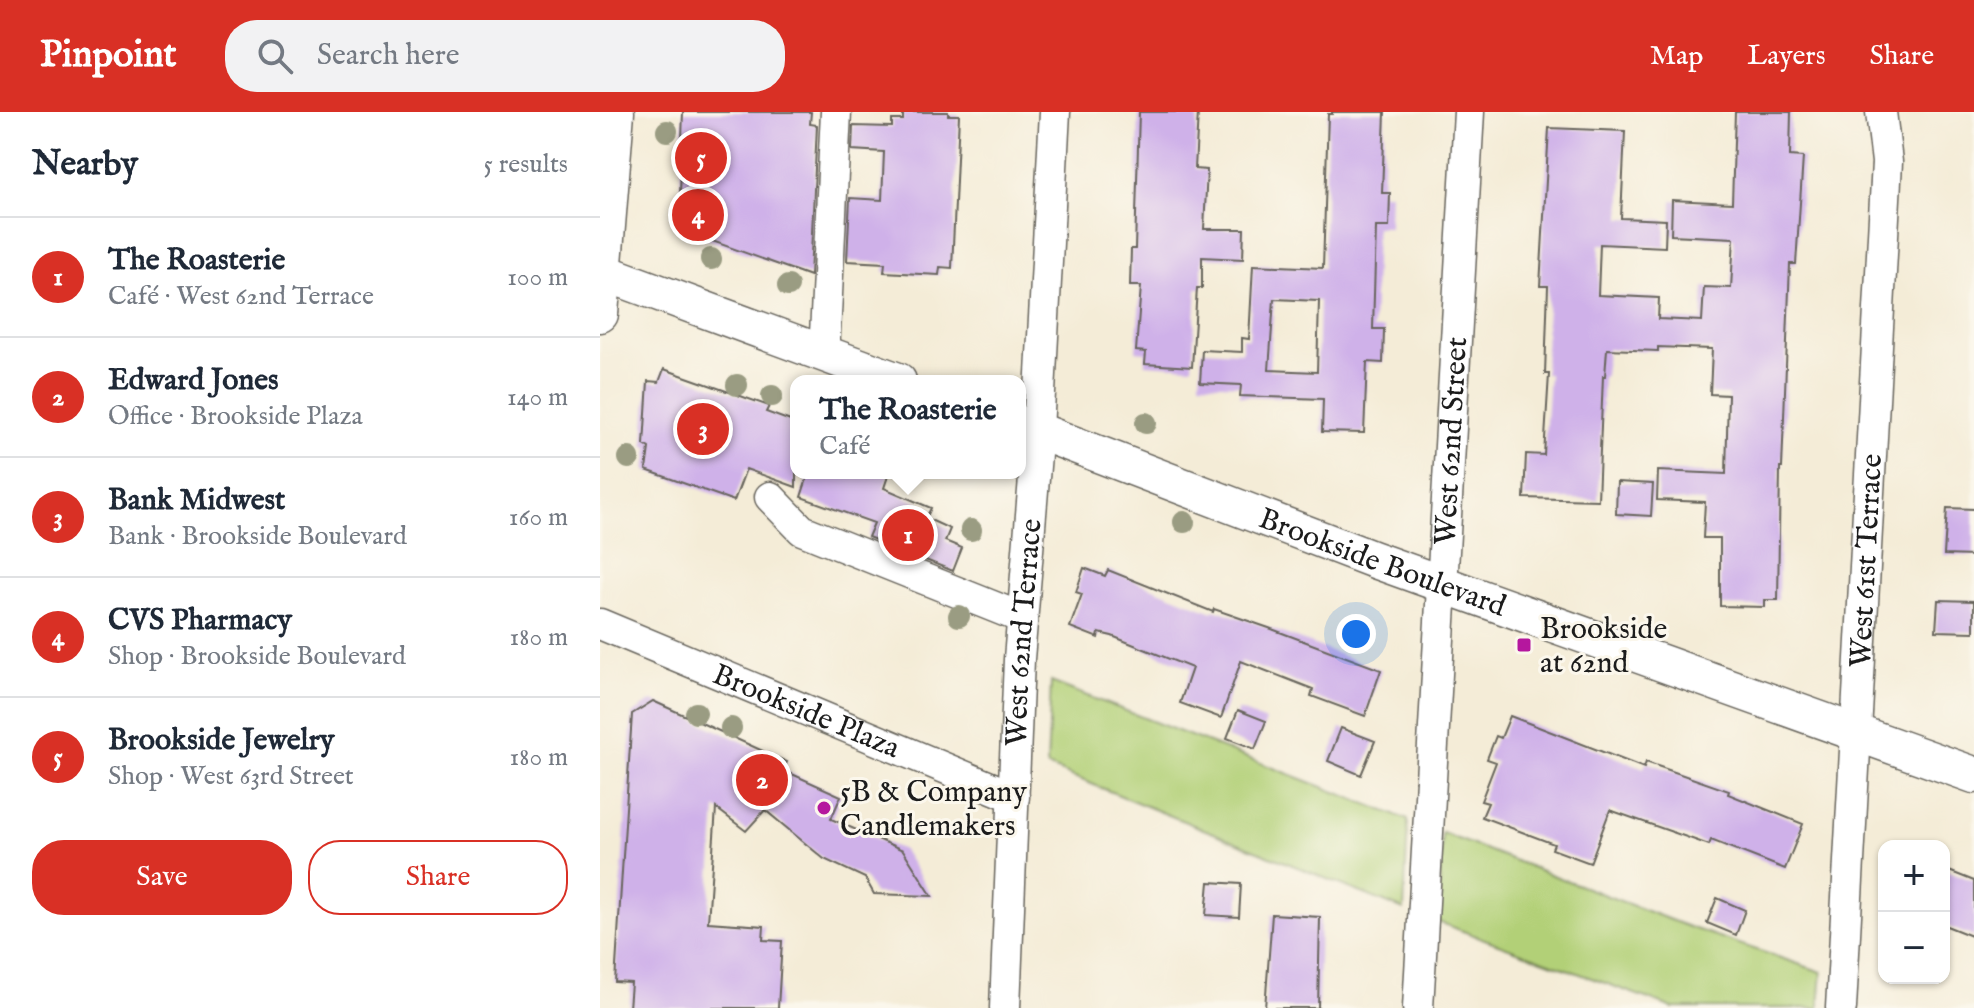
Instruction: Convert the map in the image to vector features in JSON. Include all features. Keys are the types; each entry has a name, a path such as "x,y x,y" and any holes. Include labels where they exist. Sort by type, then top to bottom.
{"main road":[{"path":"600,314 616,112"},
{"path":"602,272 881,375"},
{"name":"Brookside Boulevard","path":"1029,427 1442,584 1974,775"}],"street":[{"path":"824,355 836,112"},
{"name":"West 62nd Terrace","path":"1005,1008 1029,427 1055,112"},
{"name":"West 62nd Street","path":"1418,1008 1469,112"},
{"name":"West 61st Terrace","path":"1841,1008 1887,162 1881,112"},
{"path":"770,497 802,530 1022,618"},
{"name":"Brookside Plaza","path":"600,624 1014,797"}],"green space":[{"path":"1051,682 1408,820 1404,910 1047,766"},
{"path":"1442,833 1689,927 1822,972 1819,1008 1673,1008 1438,922"}],"building":[{"path":"683,112 811,112 810,124 817,125 810,276 687,232 679,221"},
{"path":"903,112 948,112 948,115 959,115 952,268 940,267 939,275 884,272 885,263 847,261 850,198 882,200 884,152 852,150 853,126 892,127 892,120 903,120"},
{"path":"1139,112 1198,112 1195,169 1207,170 1204,229 1244,229 1243,259 1202,257 1202,288 1197,288 1192,367 1145,364 1146,352 1136,351 1141,286 1130,286 1131,249 1135,249"},
{"path":"1385,112 1382,193 1390,193 1389,227 1376,227 1373,329 1384,329 1383,363 1367,362 1364,433 1322,432 1323,399 1240,396 1241,385 1200,383 1202,350 1242,352 1242,338 1249,339 1253,265 1323,268 1328,114","holes":["1274,299 1319,301 1317,372 1269,370"]},
{"path":"1735,112 1791,112 1790,156 1803,157 1796,264 1790,264 1780,468 1778,600 1765,600 1765,607 1720,606 1720,538 1703,538 1705,502 1657,500 1658,471 1726,474 1728,395 1710,394 1712,349 1607,349 1598,500 1524,498 1526,454 1544,455 1549,374 1545,374 1548,286 1540,286 1549,128 1625,131 1621,218 1666,220 1665,247 1600,244 1598,295 1659,298 1658,319 1702,321 1704,287 1731,288 1734,238 1671,235 1672,200 1732,203"},
{"path":"664,369 769,406 766,412 790,421 790,479 796,479 796,487 746,469 734,501 646,470 649,448 644,445 648,381 659,382"},
{"path":"807,479 887,479 884,488 931,508 926,518 950,529 945,541 962,548 953,571 868,537 874,523 801,497"},
{"path":"1617,482 1653,484 1651,516 1616,514"},
{"path":"1947,508 1974,509 1974,556 1944,555"},
{"path":"1084,568 1105,576 1108,570 1213,612 1214,609 1381,670 1365,716 1311,696 1313,689 1241,661 1221,718 1180,703 1192,668 1112,636 1099,633 1098,638 1070,627 1082,594 1076,592"},
{"path":"1938,600 1974,601 1974,632 1936,631"},
{"path":"653,701 787,762 783,770 841,796 831,819 903,850 932,896 874,894 865,878 824,859 765,810 746,831 716,808 708,922 764,926 763,940 782,941 778,1008 629,1008 631,983 615,982 632,714"},
{"path":"1238,710 1266,721 1255,749 1227,738"},
{"path":"1510,716 1644,768 1646,762 1729,791 1728,794 1803,824 1785,869 1711,840 1709,845 1610,810 1590,863 1552,849 1554,844 1482,817 1488,803 1481,801 1496,762 1487,759 1496,736 1501,738"},
{"path":"1341,728 1375,741 1361,775 1328,761"},
{"path":"1950,871 1974,881 1974,937 1950,927"},
{"path":"1209,882 1241,884 1239,917 1206,915"},
{"path":"1717,898 1745,910 1736,935 1707,923"},
{"path":"1272,914 1320,917 1318,1008 1265,1008"}],"place":[{"name":"Brookside Jewelry","path":"701,158"},
{"name":"CVS Pharmacy","path":"698,215"},
{"name":"Bank Midwest","path":"703,429"},
{"name":"The Roasterie","path":"908,535"},
{"name":"Brookside at 62nd","path":"1524,645"},
{"name":"Edward Jones","path":"762,780"},
{"name":"5B & Company Candlemakers","path":"824,808"}]}
